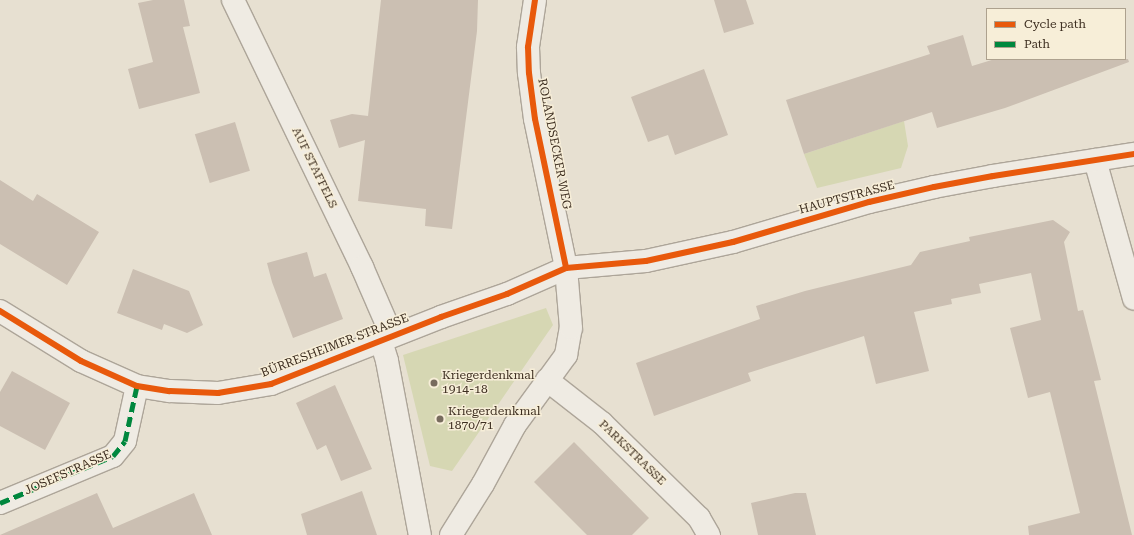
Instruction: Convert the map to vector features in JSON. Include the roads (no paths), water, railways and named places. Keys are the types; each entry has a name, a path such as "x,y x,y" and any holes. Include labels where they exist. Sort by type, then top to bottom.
{"street":[{"name":"AUF STAFFELS","path":"233,0 362,267 387,339 387,361 420,535"},
{"name":"ROLANDSECKER WEG","path":"535,0 528,47 529,73 535,119 566,268"},
{"name":"HAUPTSTRASSE","path":"566,268 646,261 733,242 876,200 993,176 1134,154"},
{"path":"1095,160 1134,299"},
{"name":"BÜRRESHEIMER STRASSE","path":"0,312 81,361 137,386 170,391 218,393 263,385 507,294 566,268"},
{"path":"451,535 483,484 515,424 566,355 571,328 566,268"},
{"name":"PARKSTRASSE","path":"547,380 602,423 699,518 709,535"},
{"name":"JOSEFSTRASSE","path":"0,503 113,456 125,441 137,386"}],"place":[{"name":"Kriegerdenkmal 1914-18","path":"434,383"},
{"name":"Kriegerdenkmal 1870/71","path":"440,419"}]}
